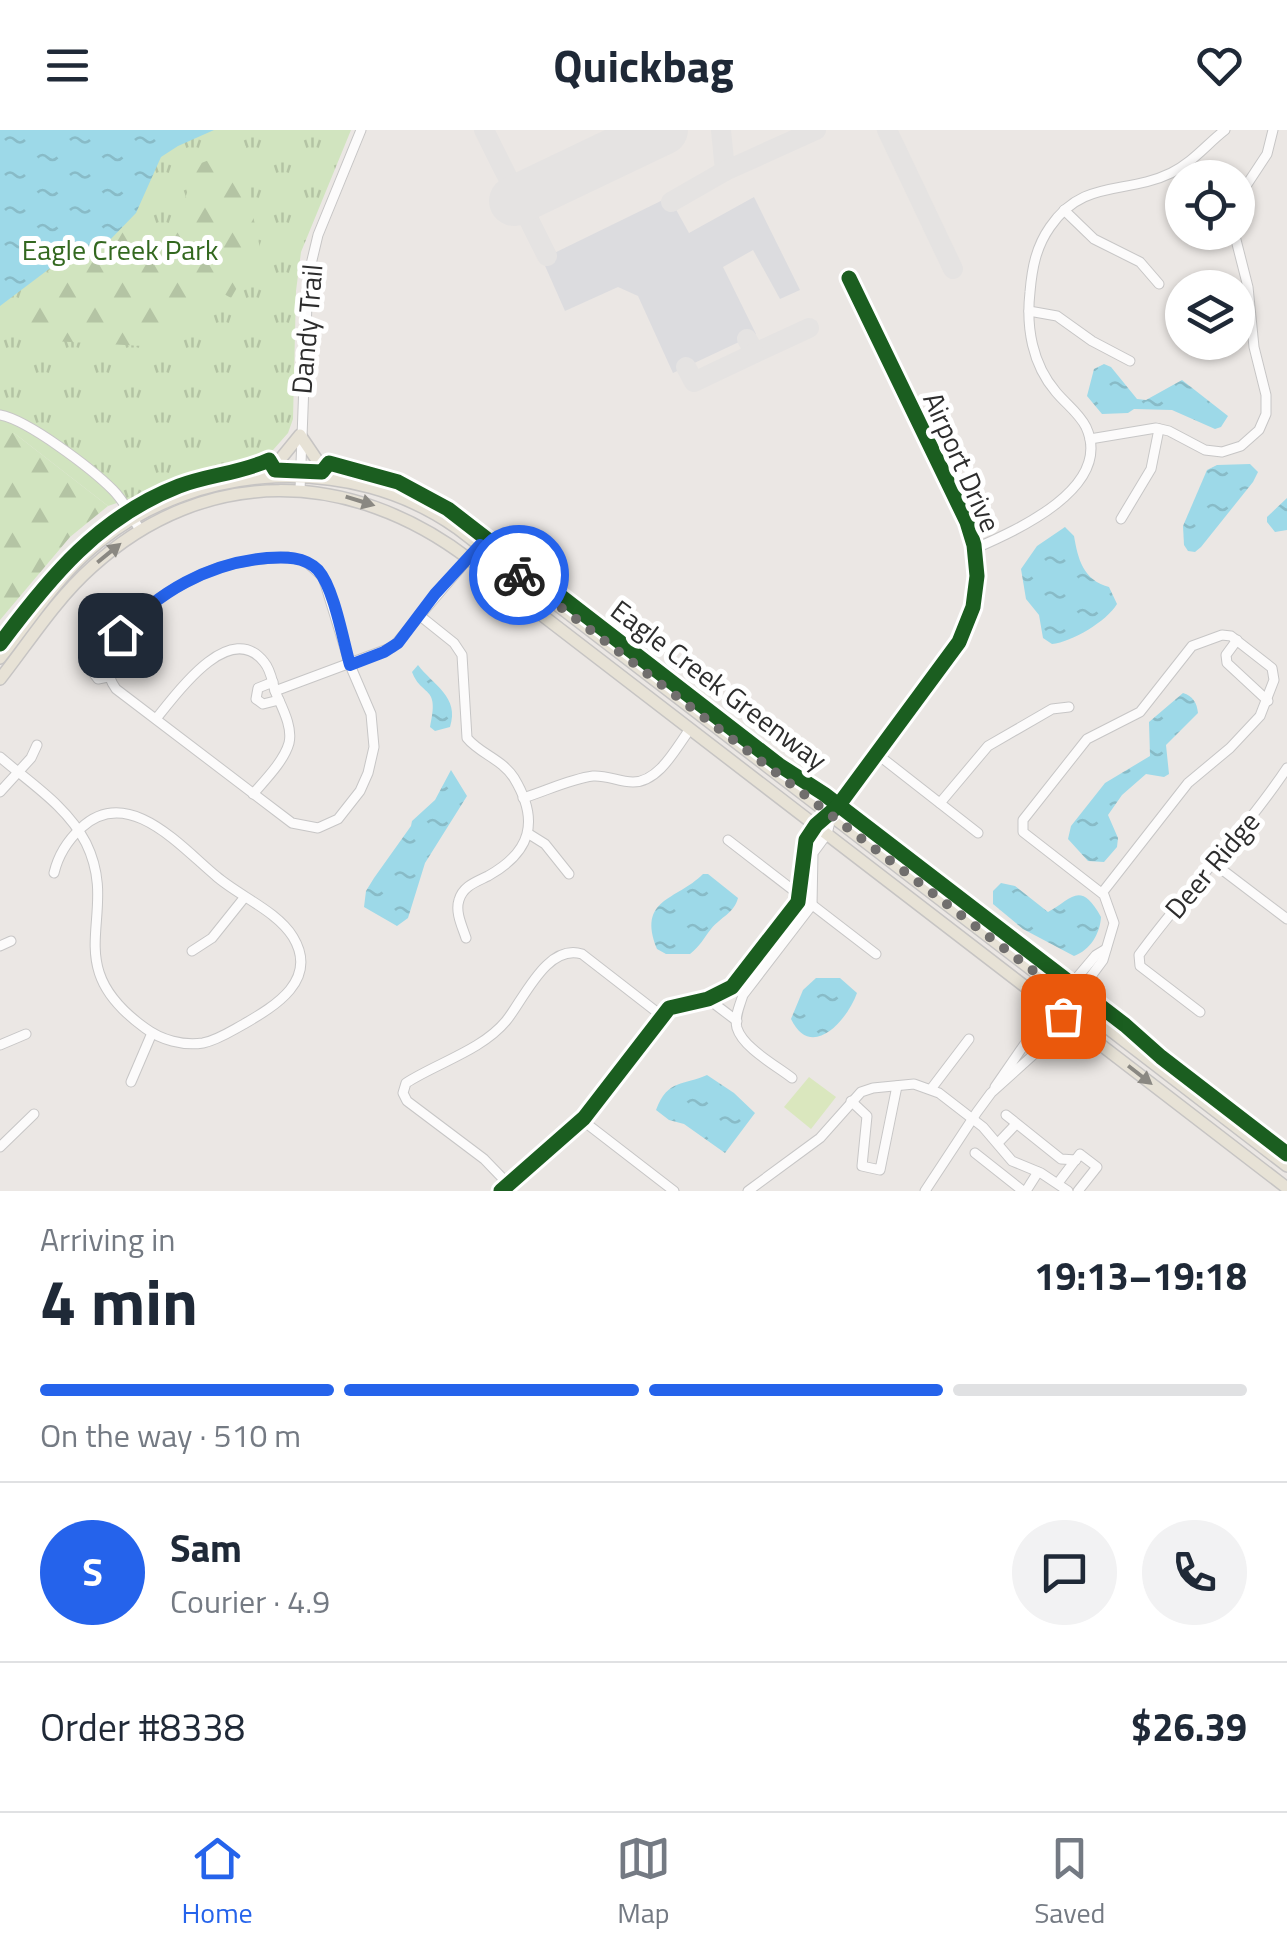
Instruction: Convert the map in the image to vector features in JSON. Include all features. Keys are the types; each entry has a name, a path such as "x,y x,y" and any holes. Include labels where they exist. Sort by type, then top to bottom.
{"main road":[{"path":"0,658 65,574 97,544 190,492 244,479 278,462 300,435 321,466 425,509 480,545 1287,1166"},
{"path":"244,479 371,488"},
{"path":"0,680 79,579 136,524 214,499 300,483 389,510 439,537 469,559 1287,1188"}],"street":[{"name":"Dandy Trail","path":"300,483 310,264 361,130"},
{"path":"974,549 1023,528 1051,509 1084,472 1090,456 1090,438 1080,417 1041,368 1031,339 1028,312 1038,250 1048,229 1064,210 1100,189 1171,173 1224,130"},
{"path":"1255,172 1267,154 1274,130"},
{"path":"1064,210 1094,238 1140,262 1160,284"},
{"path":"1090,438 1160,429 1205,450 1222,452 1250,440 1265,418 1266,395 1239,250"},
{"name":"Airport Drive","path":"832,814 964,632 976,586 974,549 967,522 849,278"},
{"path":"1028,312 1057,316 1130,361"},
{"path":"0,415 28,425 97,476 114,491 136,524"},
{"path":"1121,519 1148,476 1160,429"},
{"path":"276,691 260,687 255,697 263,704 276,691 393,647 480,545"},
{"path":"292,558 305,561 321,574 350,665 371,714 373,757 363,786 343,814 318,828 292,823 253,794 116,689 107,669 113,643 138,616 170,591 206,573 245,561 292,558"},
{"path":"419,615 454,643 462,655 467,738 509,772 524,798 528,834 522,848 508,862 462,892 458,909 466,938"},
{"path":"925,1191 1007,1066 1069,998 1096,954 1106,949 1114,923 1102,893 1023,832 1023,820 1086,738 1140,712 1192,646 1223,634 1237,640 1272,668 1274,678 1260,716 1188,783 1102,893"},
{"path":"1237,640 1226,655 1227,663 1268,701"},
{"path":"156,719 193,674 230,650 258,655 268,668 289,728 290,742 253,794"},
{"path":"940,804 988,746 1052,709 1069,707"},
{"path":"524,798 590,776 628,782 647,779 690,729"},
{"path":"0,792 37,745"},
{"path":"877,754 978,833"},
{"path":"0,757 60,807 78,830 92,858 98,886 94,948 97,971 109,992 152,1033 181,1043 208,1042 282,1000 298,974 297,945 284,926 144,818 108,814 92,820 78,830 61,853 54,873"},
{"name":"Deer Ridge","path":"1200,1012 1140,966 1140,954 1262,806 1287,768"},
{"path":"662,1016 585,956 569,951 556,956 497,1030 408,1081 403,1091 407,1102 484,1159 505,1188 582,1120 669,1008 708,999 732,987 800,897 806,840 816,824 832,814"},
{"path":"736,1021 743,995 812,906 813,853 827,834 832,814"},
{"path":"528,834 545,844 569,874"},
{"path":"728,840 876,954"},
{"path":"1212,862 1287,919"},
{"path":"192,951 214,936 244,898"},
{"path":"732,987 743,995"},
{"path":"708,999 736,1021 745,1041 792,1078"},
{"path":"130,1082 152,1033"},
{"path":"0,1045 26,1034"},
{"path":"931,1089 968,1039"},
{"path":"748,1191 820,1138 866,1090 914,1084 931,1089 972,1118 1012,1160 1068,1191"},
{"path":"851,1102 866,1112 862,1164 864,1168 878,1170 883,1166 897,1086"},
{"path":"0,1147 34,1114"},
{"path":"1006,1115 1061,1159 1076,1160"},
{"path":"867,1119 888,1122"},
{"path":"582,1120 674,1191"},
{"path":"998,1143 1016,1124"},
{"path":"975,1153 1025,1191 1038,1172"},
{"path":"1058,1184 1080,1154 1097,1167 1078,1191"}],"shaded area":[{"path":"669,197 689,233 754,197 800,290 780,299 753,250 723,267 756,334 673,373 638,296 618,287 565,311 542,259"}],"green space":[{"name":"Eagle Creek Park","path":"0,130 351,130 301,252 296,291 293,419 288,433 273,450 108,506 14,433 0,450"},
{"path":"246,146 250,202 260,248 231,298 217,290 161,347 52,341 15,333 34,305 47,272 57,263 106,244 126,226 166,257 196,165"},
{"path":"0,431 14,433 108,506 70,537 0,620"},
{"path":"809,1077 836,1097 811,1129 784,1107"}],"water":[{"path":"0,130 214,130 161,157 136,213 106,244 57,263 0,306"},
{"path":"1104,364 1111,367 1137,399 1146,400 1182,380 1228,416 1215,429 1172,410 1134,409 1128,413 1102,414 1087,396 1094,369"},
{"path":"1250,464 1258,472 1253,482 1201,547 1195,552 1188,551 1183,526 1207,470 1217,465"},
{"path":"1287,498 1287,530 1275,532 1267,517"},
{"path":"1065,527 1074,536 1083,567 1093,579 1109,587 1117,604 1088,630 1052,644 1043,638 1039,615 1026,599 1021,569 1037,546"},
{"path":"418,665 448,699 450,727 435,731 430,727 433,704 412,672"},
{"path":"1183,693 1194,700 1198,713 1166,745 1169,774 1146,774 1122,795 1108,815 1118,838 1117,847 1104,862 1088,861 1068,839 1071,826 1105,783 1150,756 1149,722"},
{"path":"451,770 467,796 425,863 408,918 397,926 364,907 366,891 412,821 435,800"},
{"path":"703,874 738,898 736,903 690,954 666,954 657,949 652,932 656,910"},
{"path":"1001,883 1015,886 1048,912 1069,898 1087,898 1101,917 1093,941 1074,956 1023,929 993,904 993,891"},
{"path":"816,978 840,978 857,993 837,1025 818,1037 808,1037 791,1019 803,990"},
{"path":"707,1075 755,1113 725,1153 656,1110 671,1088"}],"taxiway":[{"path":"484,130 547,256"},
{"path":"721,130 725,171"},
{"path":"671,202 725,171 816,130"},
{"path":"887,130 953,269"},
{"path":"747,339 755,353 809,328"},
{"path":"686,367 694,382 755,353"}],"runway":[{"path":"514,201 663,130"}],"cycle path":[{"path":"501,1191 584,1118 669,1008 708,999 732,987 798,902 806,840 838,806 959,642 973,607 977,576 967,522 849,278"},
{"name":"Eagle Creek Greenway","path":"0,644 38,595 100,532 124,514 179,486 269,460 275,470 322,472 329,463 398,482 448,509 1125,1025 1287,1154"}],"way so far":[{"path":"519,575 1074,1002 1063,1016"}],"route":[{"path":"120,635 162,596 196,577 245,561 292,558 311,564 323,577 350,665 398,643 435,594 480,545 519,575"}]}
